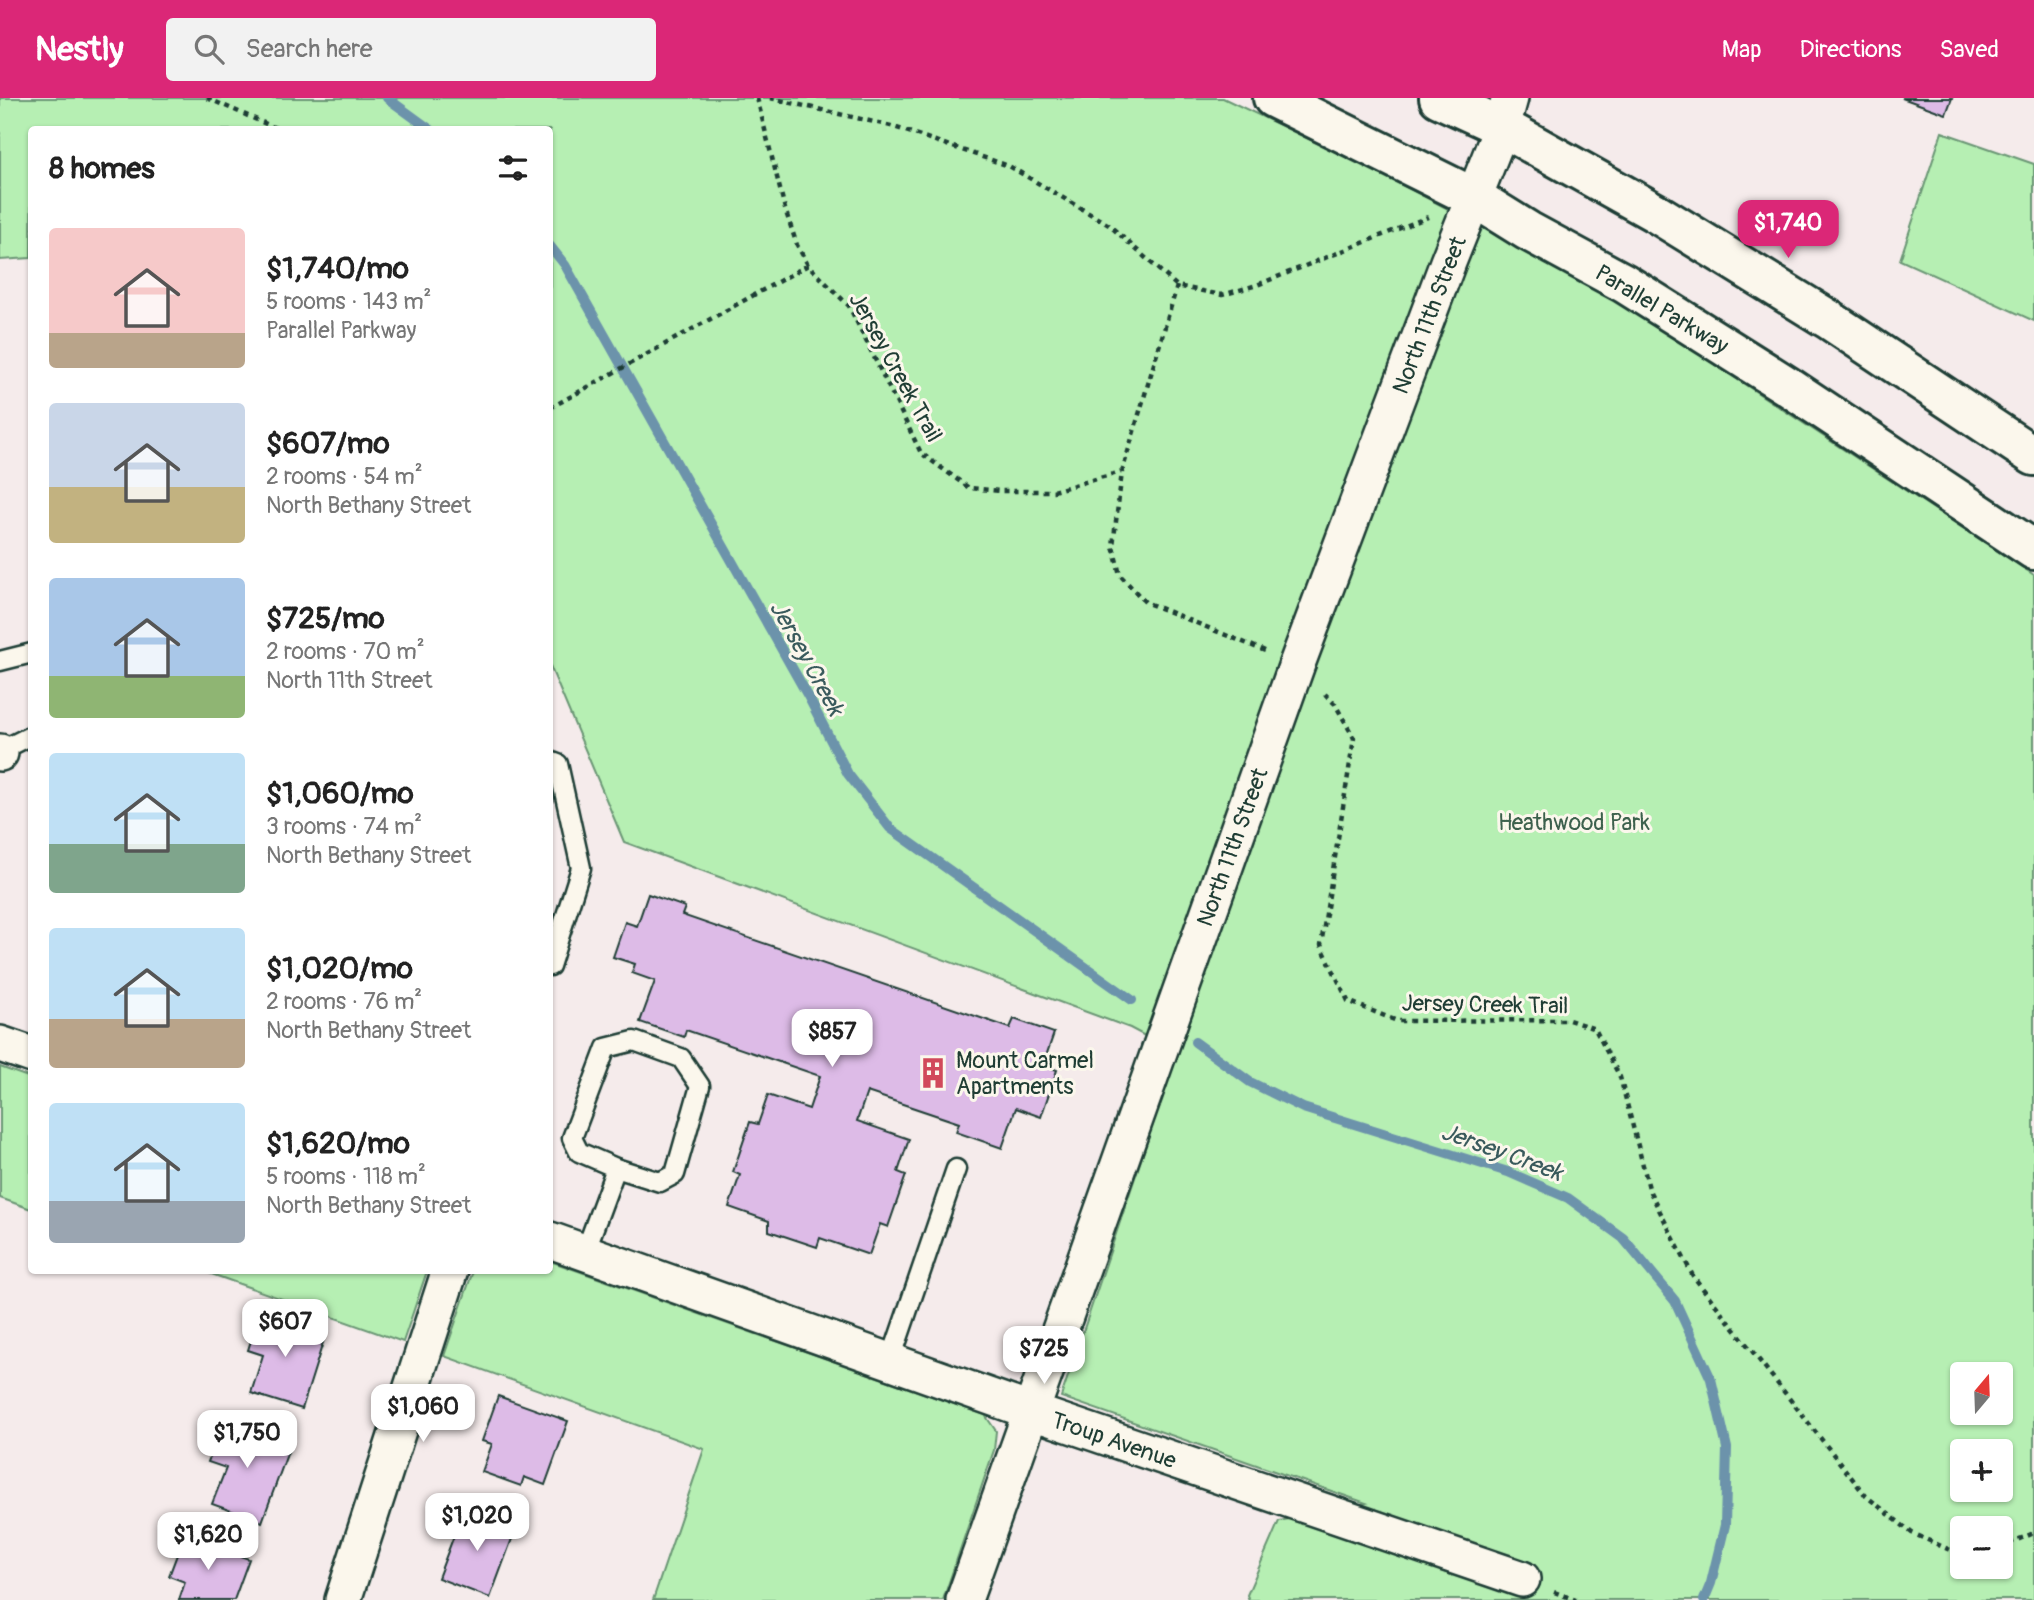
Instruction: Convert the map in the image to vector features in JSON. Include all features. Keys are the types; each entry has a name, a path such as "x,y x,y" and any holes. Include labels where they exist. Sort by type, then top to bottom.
{"main road":[{"name":"Parallel Parkway","path":"1273,98 1475,198 1648,298 1789,387 2034,550"},
{"path":"1439,98 1506,112 1656,214 1828,319 2034,456"}],"street":[{"name":"North 11th Street","path":"964,1600 1297,664 1506,112"},
{"path":"0,1044 28,1054"},
{"name":"Troup Avenue","path":"553,1241 1030,1411 1522,1579"},
{"path":"343,1600 449,1274"}],"lane":[{"path":"0,661 28,654"},
{"path":"0,752 28,736"},
{"path":"553,762 558,764 581,868 553,957"},
{"path":"634,1041 681,1058 700,1086 675,1174 660,1182 616,1168 579,1152 572,1138 606,1048 634,1041"},
{"path":"585,1252 616,1168"},
{"path":"890,1362 956,1169"}],"path":[{"path":"207,98 271,126"},
{"name":"Jersey Creek Trail","path":"757,98 785,209 797,245 808,265 849,306 920,453 968,488 1053,491 1122,472"},
{"path":"770,98 891,126 1009,166 1109,225 1177,286 1222,295 1475,198"},
{"path":"553,406 808,265"},
{"name":"Jersey Creek Trail","path":"1177,286 1122,472 1113,546 1120,575 1145,602 1297,664 1335,704 1354,738 1321,945 1349,1001 1396,1021 1569,1020 1595,1029 1620,1077 1650,1192 1693,1276 1866,1496 1912,1533 1950,1550"},
{"path":"2013,1542 2034,1533"}],"green space":[{"name":"Heathwood Park","path":"0,98 1223,98 1364,165 1565,270 1673,337 2034,575 2034,1600 1249,1600 1247,1595 1279,1521 1366,1503 1061,1397 1177,1053 1130,1028 624,842 553,673 553,126 28,126 28,258 0,260"},
{"path":"1942,132 2034,164 2034,321 1900,260"},
{"path":"0,1067 28,1077 28,1208 0,1198"},
{"path":"553,1262 985,1415 996,1431 994,1450 943,1600 653,1600 704,1449 444,1356 472,1274 553,1274"},
{"path":"211,1274 426,1274 403,1342"}],"building":[{"path":"1902,98 1952,98 1946,114"},
{"name":"Mount Carmel Apartments","path":"648,894 685,907 682,915 1010,1028 1014,1019 1054,1033 1043,1065 1057,1070 1041,1117 1016,1108 1002,1148 956,1132 959,1123 867,1092 857,1121 909,1139 898,1172 906,1175 888,1227 880,1224 869,1255 820,1238 817,1247 769,1231 769,1221 729,1207 740,1175 733,1172 750,1122 758,1124 768,1095 809,1109 820,1076 686,1030 684,1037 640,1022 655,981 632,973 635,964 613,957 625,922 637,926"},
{"path":"260,1312 326,1333 302,1409 251,1393 263,1355 248,1350"},
{"path":"498,1396 568,1421 545,1485 524,1477 521,1486 482,1472 492,1444 482,1441"},
{"path":"223,1421 290,1446 262,1522 212,1504 226,1468 208,1462"},
{"path":"464,1509 516,1528 490,1598 438,1578"},
{"path":"184,1536 249,1559 234,1600 179,1600 185,1582 169,1576"}],"waterway":[{"name":"Jersey Creek","path":"387,98 426,126"},
{"name":"Jersey Creek","path":"553,250 565,265 808,696 848,774 890,828 1132,1000"},
{"name":"Jersey Creek","path":"1195,1042 1250,1082 1303,1108 1508,1172 1568,1198 1623,1238 1675,1301 1711,1379 1727,1448 1725,1525 1711,1583 1704,1600"}],"place":[{"name":"Mount Carmel Apartments","path":"933,1073"}]}
